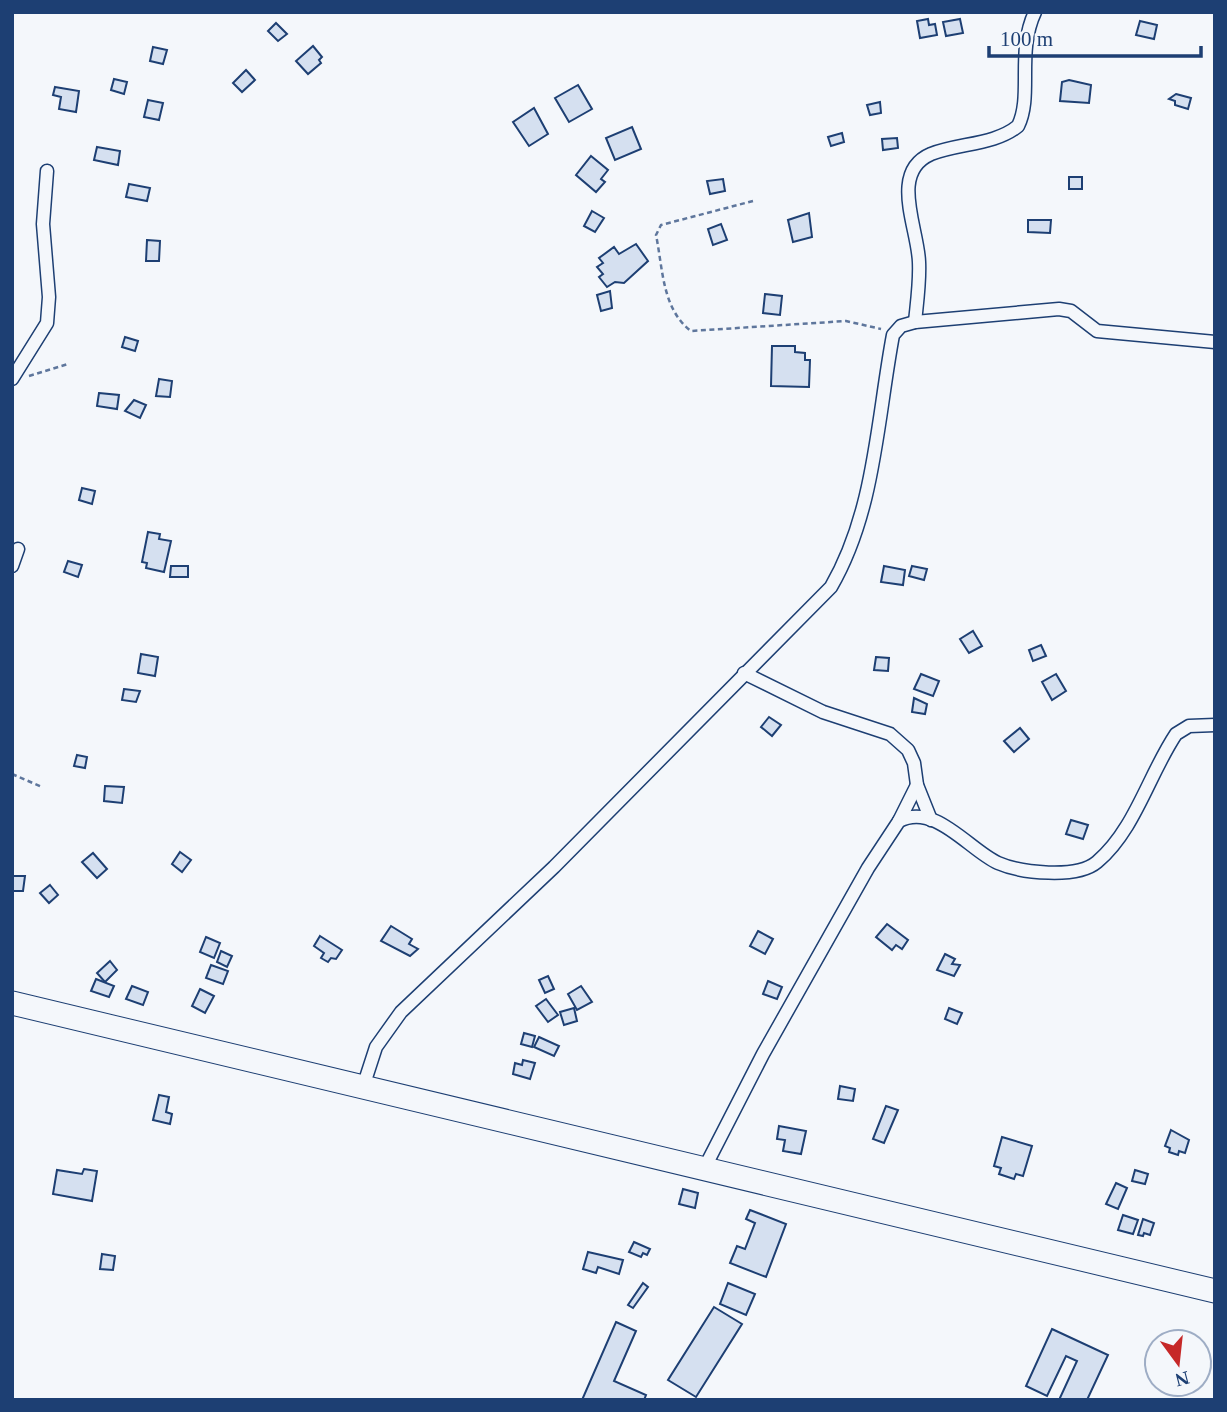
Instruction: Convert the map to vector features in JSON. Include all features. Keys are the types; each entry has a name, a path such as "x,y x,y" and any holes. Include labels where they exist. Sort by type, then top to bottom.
{"highway":[{"path":"13,1006 1215,1291"}],"street":[{"path":"915,322 919,264 909,194 911,169 916,162 929,155 998,137 1018,126 1023,103 1025,38 1035,12"},
{"path":"18,378 47,323 50,297 43,224 47,171"},
{"path":"363,1087 376,1047 401,1012 554,867 744,673 812,610 842,568 852,543 876,453 893,335 901,326 915,322 1059,309 1070,311 1097,331 1215,342"},
{"path":"12,566 18,549"},
{"path":"744,673 824,712 890,734 908,750 914,763 917,785 932,820"},
{"path":"899,821 914,816 932,820 1000,864 1060,873 1081,871 1104,855 1129,820 1176,734 1188,726 1215,725"},
{"path":"705,1169 763,1055 868,868 899,821 917,785"}],"path":[{"path":"753,201 661,225 656,235 671,311 679,321 691,331 846,321 884,329 893,335"},
{"path":"18,378 68,364"},
{"path":"12,774 42,787"}],"building":[{"path":"928,19 929,25 935,24 937,35 920,38 917,21"},
{"path":"960,19 963,33 946,36 943,22"},
{"path":"1140,21 1157,25 1154,39 1136,35"},
{"path":"276,23 287,34 278,41 268,31"},
{"path":"313,46 322,57 319,60 321,63 308,74 296,61"},
{"path":"153,47 167,50 163,64 150,61"},
{"path":"246,70 255,80 242,92 233,83"},
{"path":"114,79 127,82 124,94 111,90"},
{"path":"1069,80 1091,85 1089,103 1060,101 1062,82"},
{"path":"578,85 592,109 569,122 555,98"},
{"path":"55,87 79,91 76,112 59,109 61,97 53,95"},
{"path":"1176,94 1191,98 1188,109 1175,105 1175,101 1169,99"},
{"path":"148,100 163,103 159,120 144,117"},
{"path":"880,102 881,113 870,115 867,105"},
{"path":"534,108 548,134 529,146 513,122"},
{"path":"632,127 641,149 615,160 606,138"},
{"path":"842,133 844,142 831,146 828,137"},
{"path":"897,138 898,148 883,150 882,139"},
{"path":"97,147 120,151 118,165 94,160"},
{"path":"591,156 608,170 601,179 605,182 596,192 576,175"},
{"path":"1069,177 1082,177 1082,189 1069,189"},
{"path":"723,179 725,191 710,194 707,181"},
{"path":"129,184 150,188 147,201 126,197"},
{"path":"592,211 604,218 595,232 584,226"},
{"path":"809,213 812,237 793,242 788,220"},
{"path":"1028,220 1051,220 1050,233 1028,232"},
{"path":"721,224 727,240 713,245 708,229"},
{"path":"147,240 160,241 159,261 146,261"},
{"path":"636,244 648,261 624,283 615,282 607,287 599,277 603,274 597,267 603,263 599,258 614,247 619,254"},
{"path":"610,291 612,308 601,311 597,295"},
{"path":"765,294 782,296 780,315 763,313"},
{"path":"125,337 138,341 135,351 122,347"},
{"path":"772,346 795,346 795,352 805,353 805,360 810,360 809,387 771,386"},
{"path":"159,379 172,381 170,397 156,396"},
{"path":"99,393 119,395 117,409 97,406"},
{"path":"134,400 146,405 140,418 125,411"},
{"path":"82,488 95,491 92,504 79,500"},
{"path":"148,532 160,534 159,539 171,541 164,572 146,568 147,563 142,562"},
{"path":"68,561 82,565 78,577 64,572"},
{"path":"171,566 188,566 188,577 170,577"},
{"path":"884,566 905,570 903,585 881,582"},
{"path":"912,566 927,569 924,580 909,576"},
{"path":"973,631 982,646 969,653 960,639"},
{"path":"1041,645 1046,656 1033,661 1029,650"},
{"path":"141,654 158,657 155,676 138,673"},
{"path":"876,657 889,658 888,671 874,670"},
{"path":"921,674 939,681 933,696 914,689"},
{"path":"1056,674 1066,691 1052,700 1042,682"},
{"path":"124,689 140,691 136,702 122,700"},
{"path":"914,698 927,704 925,714 912,712"},
{"path":"769,717 781,725 772,736 761,727"},
{"path":"1020,728 1029,739 1014,752 1004,741"},
{"path":"77,755 87,757 85,768 74,766"},
{"path":"105,786 124,787 122,803 104,801"},
{"path":"1071,820 1088,825 1083,839 1066,834"},
{"path":"180,852 191,860 182,872 172,864"},
{"path":"93,853 107,869 97,878 82,862"},
{"path":"12,876 25,876 23,891 12,891"},
{"path":"50,885 58,895 49,903 40,893"},
{"path":"887,924 908,940 902,949 896,945 892,950 876,937"},
{"path":"391,926 412,939 409,944 418,949 410,956 381,941"},
{"path":"758,931 773,939 765,954 750,946"},
{"path":"320,936 342,950 336,959 331,958 328,962 321,958 324,953 314,946"},
{"path":"206,937 220,943 214,958 200,952"},
{"path":"221,951 232,956 227,967 217,962"},
{"path":"945,954 955,959 952,964 960,965 954,976 937,970"},
{"path":"110,961 117,970 105,982 97,973"},
{"path":"211,965 228,971 223,984 206,978"},
{"path":"548,976 554,989 545,993 539,980"},
{"path":"96,979 114,986 109,997 91,991"},
{"path":"768,981 782,987 777,999 763,994"},
{"path":"132,986 148,992 143,1005 126,999"},
{"path":"581,986 592,1002 577,1010 568,994"},
{"path":"200,989 214,996 205,1013 192,1006"},
{"path":"546,999 558,1015 548,1022 536,1006"},
{"path":"574,1008 577,1021 564,1025 560,1012"},
{"path":"949,1008 962,1013 957,1024 945,1019"},
{"path":"524,1033 535,1036 532,1047 521,1044"},
{"path":"539,1037 559,1046 554,1056 534,1047"},
{"path":"523,1060 535,1063 530,1079 513,1074 515,1063 522,1065"},
{"path":"840,1086 855,1089 853,1101 838,1099"},
{"path":"159,1095 169,1097 166,1112 172,1114 170,1124 153,1120"},
{"path":"886,1106 898,1110 884,1143 873,1139"},
{"path":"779,1126 806,1131 801,1154 783,1151 785,1140 777,1139"},
{"path":"1171,1130 1189,1140 1185,1153 1179,1151 1178,1155 1169,1152 1170,1148 1165,1146"},
{"path":"1002,1137 1032,1146 1023,1176 1016,1174 1014,1179 999,1174 1001,1168 994,1166"},
{"path":"84,1169 97,1171 92,1201 53,1194 57,1170 82,1174"},
{"path":"1135,1170 1148,1174 1145,1184 1132,1181"},
{"path":"1116,1183 1127,1188 1118,1209 1106,1204"},
{"path":"683,1189 698,1193 695,1208 679,1204"},
{"path":"750,1210 786,1224 766,1277 730,1263 737,1246 745,1249 755,1223 746,1219"},
{"path":"1123,1215 1138,1220 1133,1234 1118,1230"},
{"path":"1143,1219 1154,1223 1150,1235 1138,1235"},
{"path":"634,1242 650,1249 647,1255 643,1253 641,1257 629,1252"},
{"path":"588,1252 623,1260 619,1274 598,1267 596,1273 583,1269"},
{"path":"102,1254 115,1256 113,1270 100,1269"},
{"path":"643,1283 648,1287 633,1308 628,1305"},
{"path":"728,1283 755,1294 746,1315 720,1304"},
{"path":"714,1307 742,1324 696,1397 668,1380"},
{"path":"616,1322 636,1331 614,1381 646,1395 644,1400 582,1400"},
{"path":"1052,1329 1108,1355 1087,1400 1059,1400 1077,1361 1066,1356 1047,1396 1026,1386"}]}
